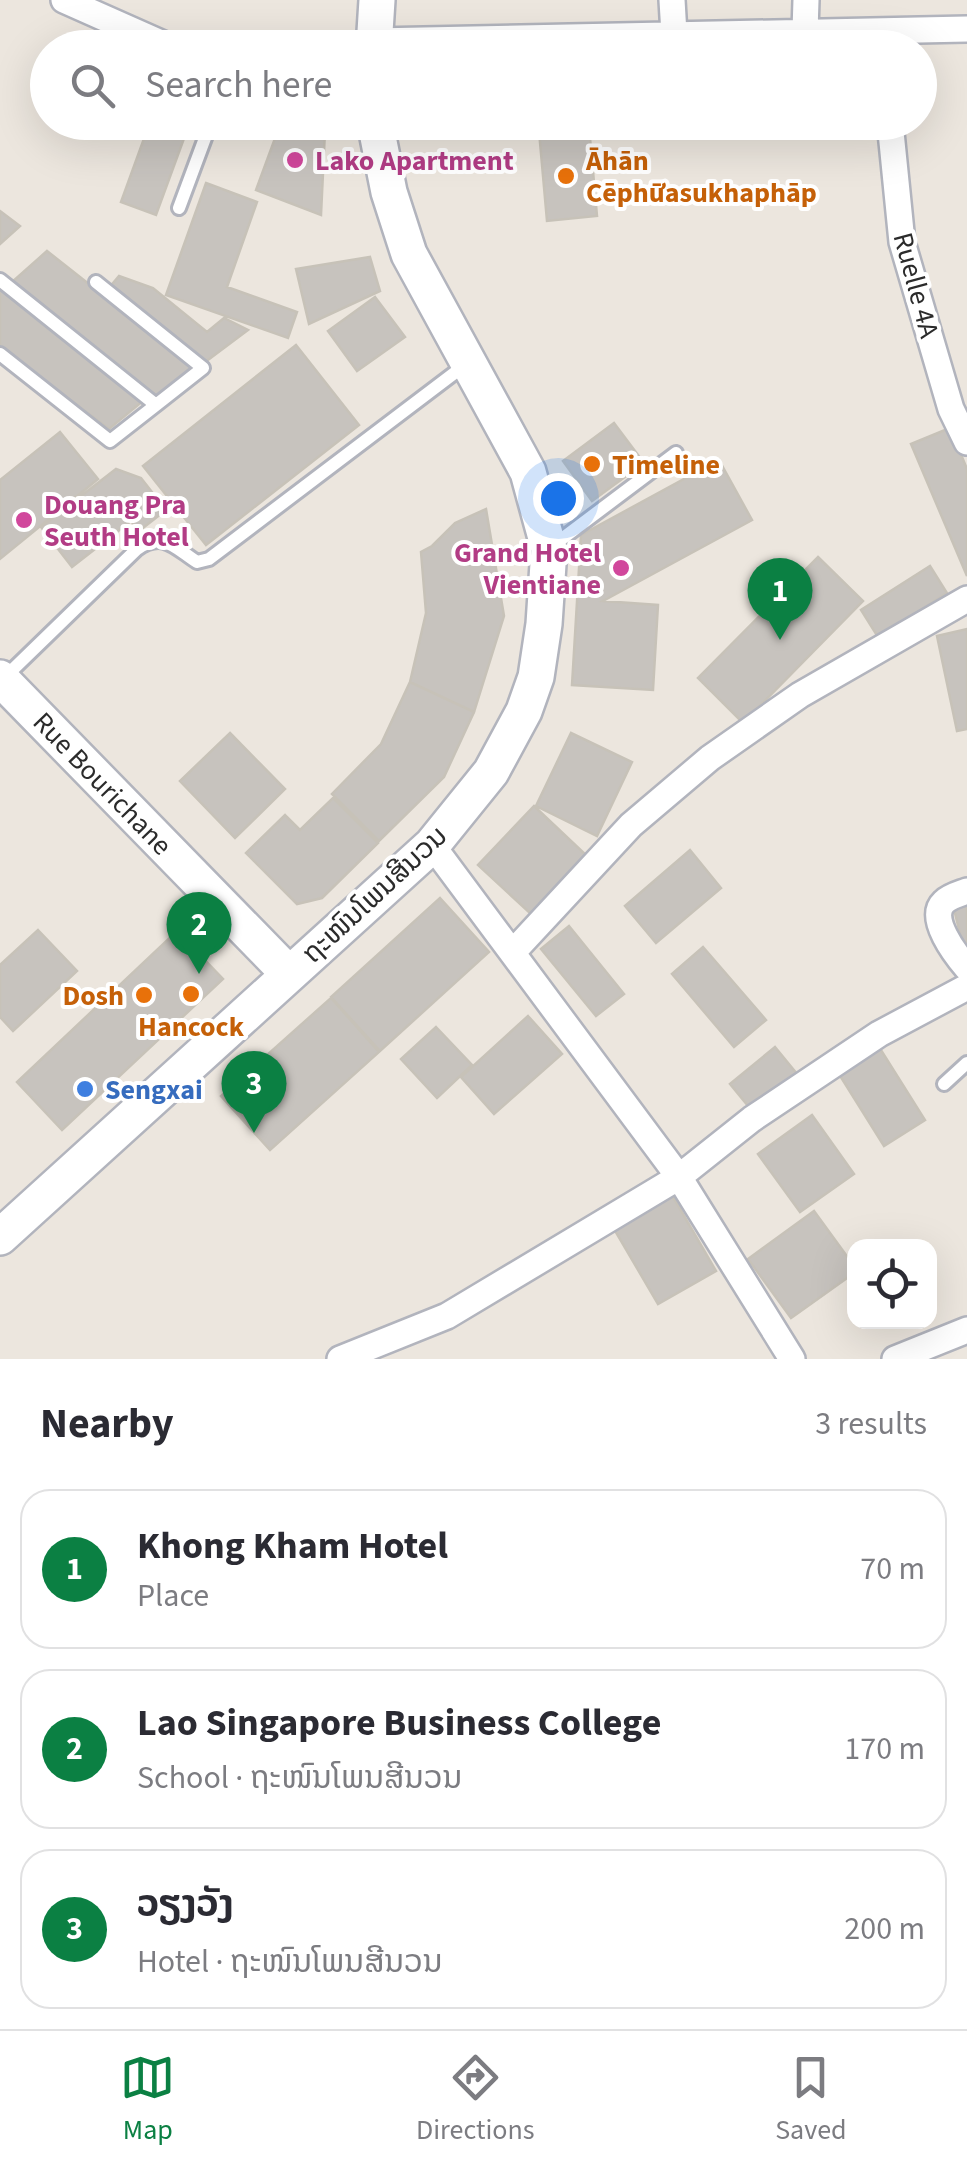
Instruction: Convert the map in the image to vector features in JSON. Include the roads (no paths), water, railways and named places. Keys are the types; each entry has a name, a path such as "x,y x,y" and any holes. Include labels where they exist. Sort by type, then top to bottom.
{"street":[{"path":"64,0 132,30"},
{"path":"375,30 377,0"},
{"path":"672,0 674,30"},
{"path":"806,0 806,30"},
{"path":"937,33 967,29"},
{"name":"ຖະໜົນໂພນສີນວນ","path":"0,1237 432,845 491,772 524,711 536,677 549,548 528,472 409,254 375,140"},
{"name":"Ruelle 4A","path":"892,140 902,242 951,409 967,442"},
{"path":"512,952 630,824 710,758 800,695 967,599"},
{"name":"Rue Bourichane","path":"1,679 289,974"},
{"path":"432,845 679,1177 792,1359"},
{"path":"967,892 954,895 938,910 939,922 967,968"},
{"path":"340,1359 447,1316 679,1177 752,1119 879,1034 967,987"},
{"path":"895,1359 967,1330"}],"lane":[{"path":"179,208 205,140"},
{"path":"0,280 156,405"},
{"path":"0,354 110,441 203,368 96,282"},
{"path":"1,679 150,540 162,540 197,562 209,558 468,363"},
{"path":"549,548 676,454"},
{"path":"944,1084 967,1063"}],"place":[{"name":"Lako Apartment","path":"295,160"},
{"name":"Āhān Cēphư̄asukhaphāp","path":"566,176"},
{"name":"Timeline","path":"592,464"},
{"name":"Douang Pra Seuth Hotel","path":"24,520"},
{"name":"Grand Hotel Vientiane","path":"621,568"},
{"name":"Khong Kham Hotel","path":"780,640"},
{"name":"Lao Singapore Business College","path":"199,974"},
{"name":"Hancock","path":"191,994"},
{"name":"Dosh","path":"144,995"},
{"name":"Sengxai","path":"85,1089"},
{"name":"ວຽງວັງ","path":"254,1133"}]}
